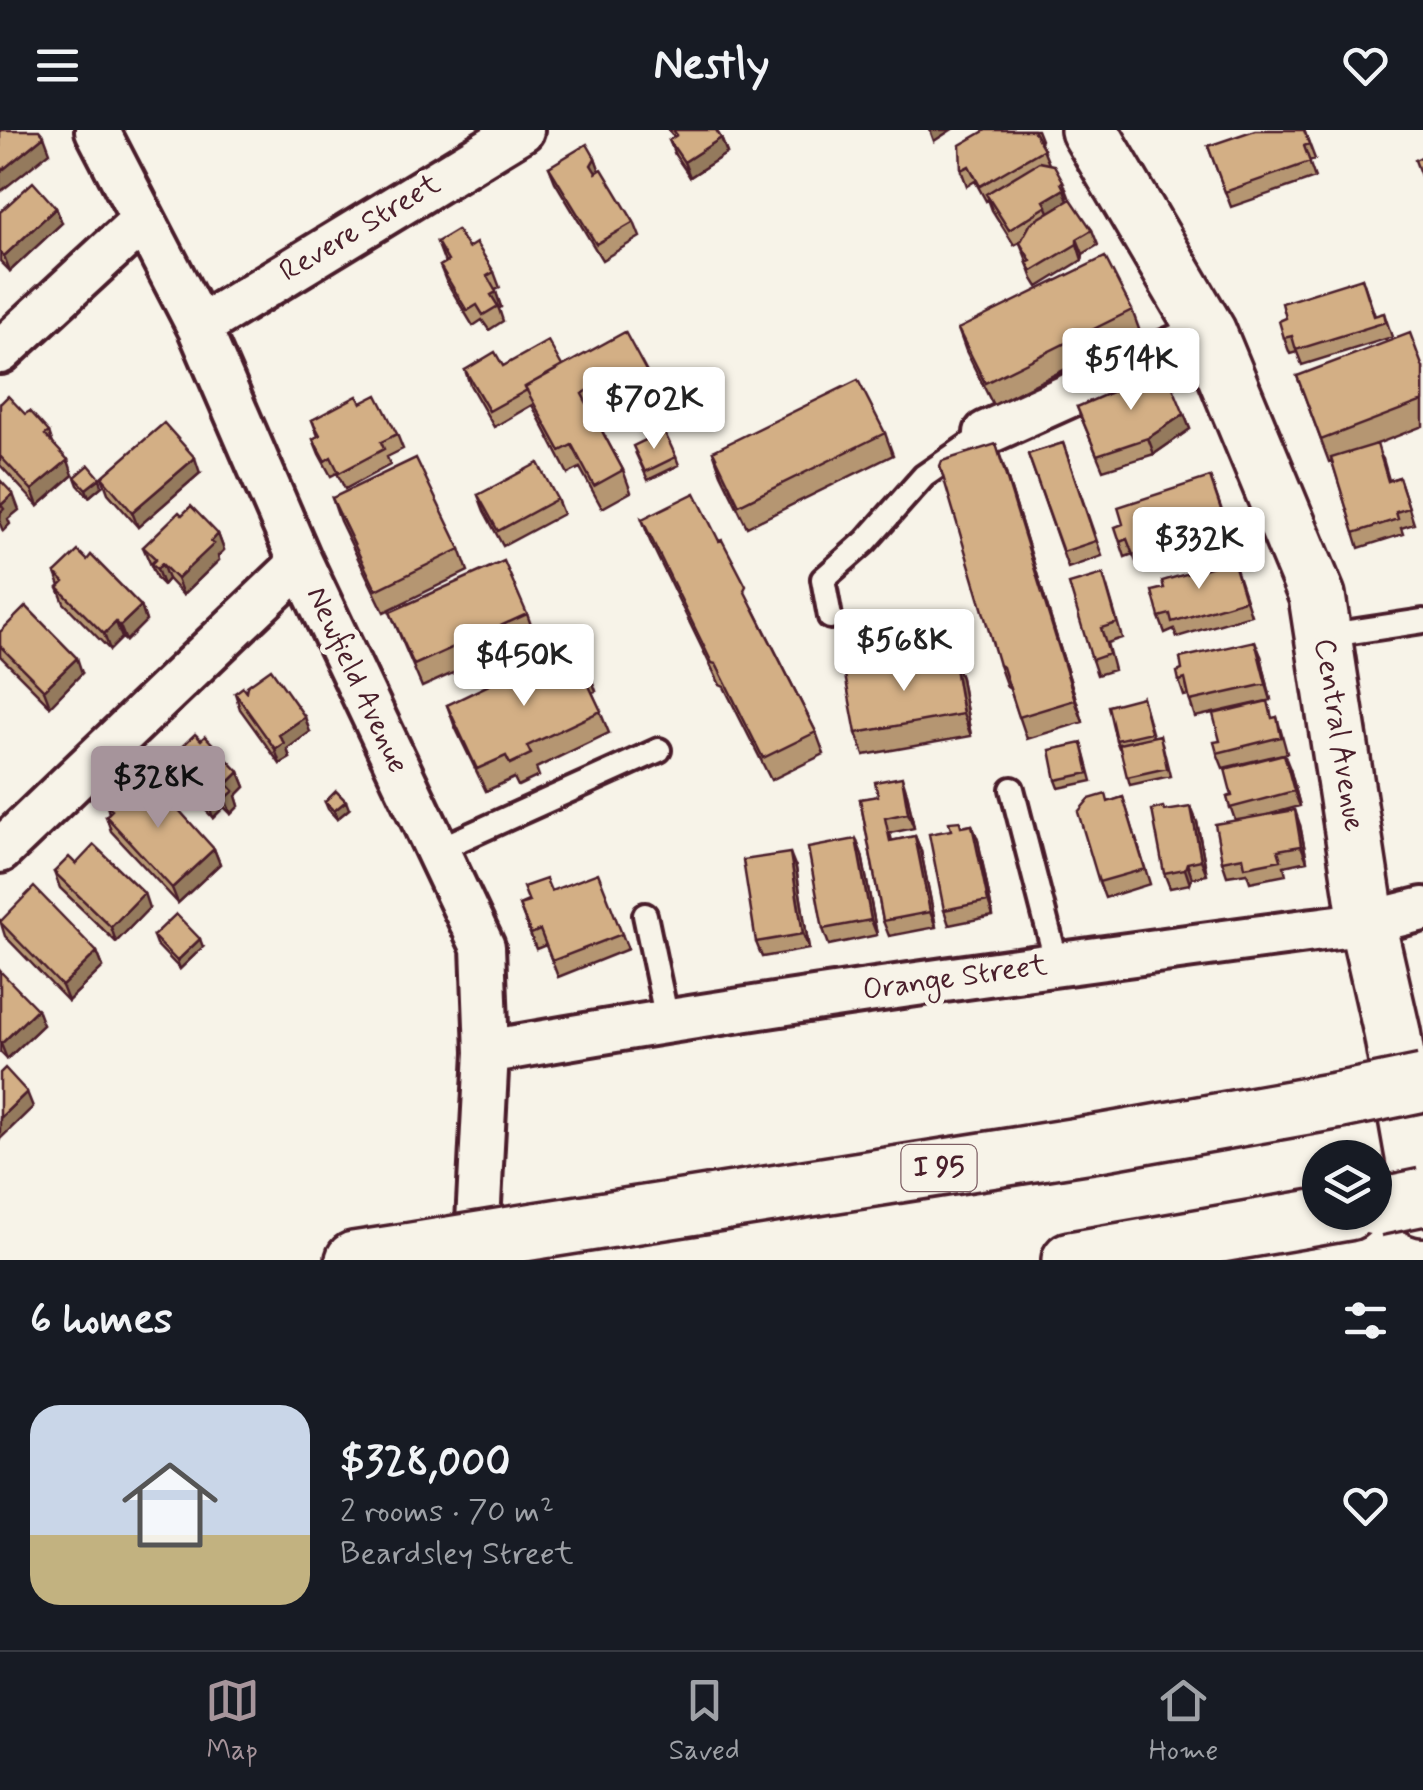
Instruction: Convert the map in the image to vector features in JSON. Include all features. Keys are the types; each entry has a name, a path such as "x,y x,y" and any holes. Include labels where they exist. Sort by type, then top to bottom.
{"main road":[{"name":"Central Avenue","path":"1089,130 1208,333 1317,596 1367,923 1392,1032 1423,1208"},
{"name":"I 95","path":"380,1256 1104,1142 1423,1082"},
{"path":"1392,1203 1423,1197"},
{"path":"1070,1260 1302,1220"}],"street":[{"name":"Newfield Avenue","path":"98,130 199,326 301,564 483,948 487,1052 476,1260"},
{"name":"Revere Street","path":"199,326 522,130"},
{"path":"0,352 142,220"},
{"path":"986,434 1208,333"},
{"path":"0,851 301,564"},
{"name":"Orange Street","path":"487,1052 666,1020 1367,923 1423,910"}],"lane":[{"path":"830,617 824,578 866,542 924,476 986,434"},
{"path":"1324,636 1423,621"},
{"path":"437,850 659,750"},
{"path":"1012,789 1057,964"},
{"path":"646,915 666,1020"}],"building":[{"path":"0,130 39,130 44,136 0,172"},
{"path":"673,130 716,130 721,138 684,162 669,140 677,135"},
{"path":"986,130 1033,130 1044,149 980,186 969,166 961,170 960,145"},
{"path":"1255,130 1304,130 1310,162 1225,192 1208,146"},
{"path":"587,144 595,158 591,165 596,173 602,169 634,222 596,244 549,167"},
{"path":"1423,156 1423,176 1421,176 1415,160"},
{"path":"1039,162 1054,165 1064,189 1044,201 1047,206 1009,230 986,194"},
{"path":"33,182 56,208 4,256 0,252 0,212"},
{"path":"1071,199 1092,230 1077,239 1077,244 1032,271 1027,263 1031,261 1020,243 1031,223"},
{"path":"457,230 468,248 476,243 494,272 487,276 498,306 483,315 477,305 467,311 440,266 448,261 437,242"},
{"path":"1105,257 1132,310 985,383 958,329"},
{"path":"1362,278 1374,316 1384,313 1386,322 1296,350 1292,336 1284,338 1279,321 1286,318 1282,303"},
{"path":"625,332 651,380 604,406 594,387 582,394 623,470 594,486 572,445 560,451 525,387"},
{"path":"1410,333 1423,368 1423,401 1321,440 1297,376"},
{"path":"548,341 562,366 489,411 465,370 495,352 503,366"},
{"path":"1158,372 1167,373 1184,414 1148,438 1097,455 1077,407"},
{"path":"858,380 885,433 739,505 713,451"},
{"path":"377,395 397,434 381,442 384,449 339,473 331,457 325,461 313,439 320,435 312,420 357,396 361,403"},
{"path":"8,396 25,414 30,411 68,460 32,490 0,456 0,404"},
{"path":"164,423 195,458 132,512 102,477"},
{"path":"664,431 676,457 645,472 633,446"},
{"path":"1063,443 1096,541 1063,552 1028,454"},
{"path":"996,444 1075,700 1019,717 1003,667 999,665 940,466 942,461"},
{"path":"1377,444 1388,481 1399,477 1409,508 1396,512 1398,519 1354,533 1331,458"},
{"path":"416,458 460,549 376,590 332,498"},
{"path":"538,463 557,499 498,531 478,495"},
{"path":"89,465 100,478 86,489 75,477"},
{"path":"1210,477 1226,524 1133,555 1127,539 1120,542 1115,527 1123,524 1118,507"},
{"path":"0,480 13,494 1,505 4,509 0,513"},
{"path":"695,493 746,586 744,590 816,732 763,758 642,519"},
{"path":"191,506 218,534 211,542 214,544 177,579 162,564 157,569 151,564 156,559 143,547 179,512 182,515"},
{"path":"78,551 87,560 91,555 141,606 120,626 116,622 104,634 58,588 64,582 55,573"},
{"path":"1233,560 1245,600 1172,622 1170,614 1159,617 1152,591 1164,588 1162,581"},
{"path":"504,561 527,614 414,665 390,612"},
{"path":"1103,574 1117,623 1101,628 1109,654 1092,660 1069,584"},
{"path":"26,606 77,658 44,690 0,646 0,632"},
{"path":"1255,641 1266,684 1190,701 1185,679 1179,681 1180,658"},
{"path":"570,646 577,662 584,659 588,668 582,671 601,711 527,746 531,754 510,764 506,756 477,769 447,705"},
{"path":"953,656 963,714 856,733 845,675"},
{"path":"271,669 305,717 279,735 284,743 275,749 235,693 243,687 246,691 247,686"},
{"path":"1142,697 1151,732 1116,740 1108,706"},
{"path":"1268,701 1272,718 1277,717 1281,737 1217,753 1214,742 1220,741 1213,714"},
{"path":"195,734 201,740 205,736 239,772 227,784 234,791 225,799 218,791 208,802 168,760"},
{"path":"1160,735 1167,768 1127,777 1119,744"},
{"path":"1082,743 1089,773 1056,780 1050,750"},
{"path":"1284,754 1294,791 1230,808 1227,797 1232,796 1225,769"},
{"path":"902,777 908,813 885,818 890,841 915,836 930,912 883,921 860,799 878,796 875,782"},
{"path":"150,778 214,849 172,888 106,816 112,810 107,806 132,782 135,786"},
{"path":"336,791 346,801 334,811 325,802"},
{"path":"1106,794 1108,802 1123,797 1145,869 1099,882 1078,812 1089,799"},
{"path":"1163,807 1165,811 1191,807 1201,860 1187,863 1185,869 1164,873 1152,810"},
{"path":"1295,810 1301,846 1278,850 1281,860 1245,867 1243,857 1222,861 1215,824"},
{"path":"960,821 961,827 972,825 988,901 944,910 929,834 951,830 949,822"},
{"path":"856,839 871,920 823,929 808,848"},
{"path":"94,845 144,893 111,927 54,872 69,857 76,864"},
{"path":"790,853 803,934 756,942 743,860"},
{"path":"598,873 622,934 552,961 540,930 531,934 519,905 529,902 523,887 546,879 551,891"},
{"path":"34,887 97,952 62,986 0,922"},
{"path":"176,914 200,939 177,961 153,936"},
{"path":"0,971 37,1009 1,1044 0,1043"},
{"path":"5,1068 27,1092 0,1118 0,1073"}]}
